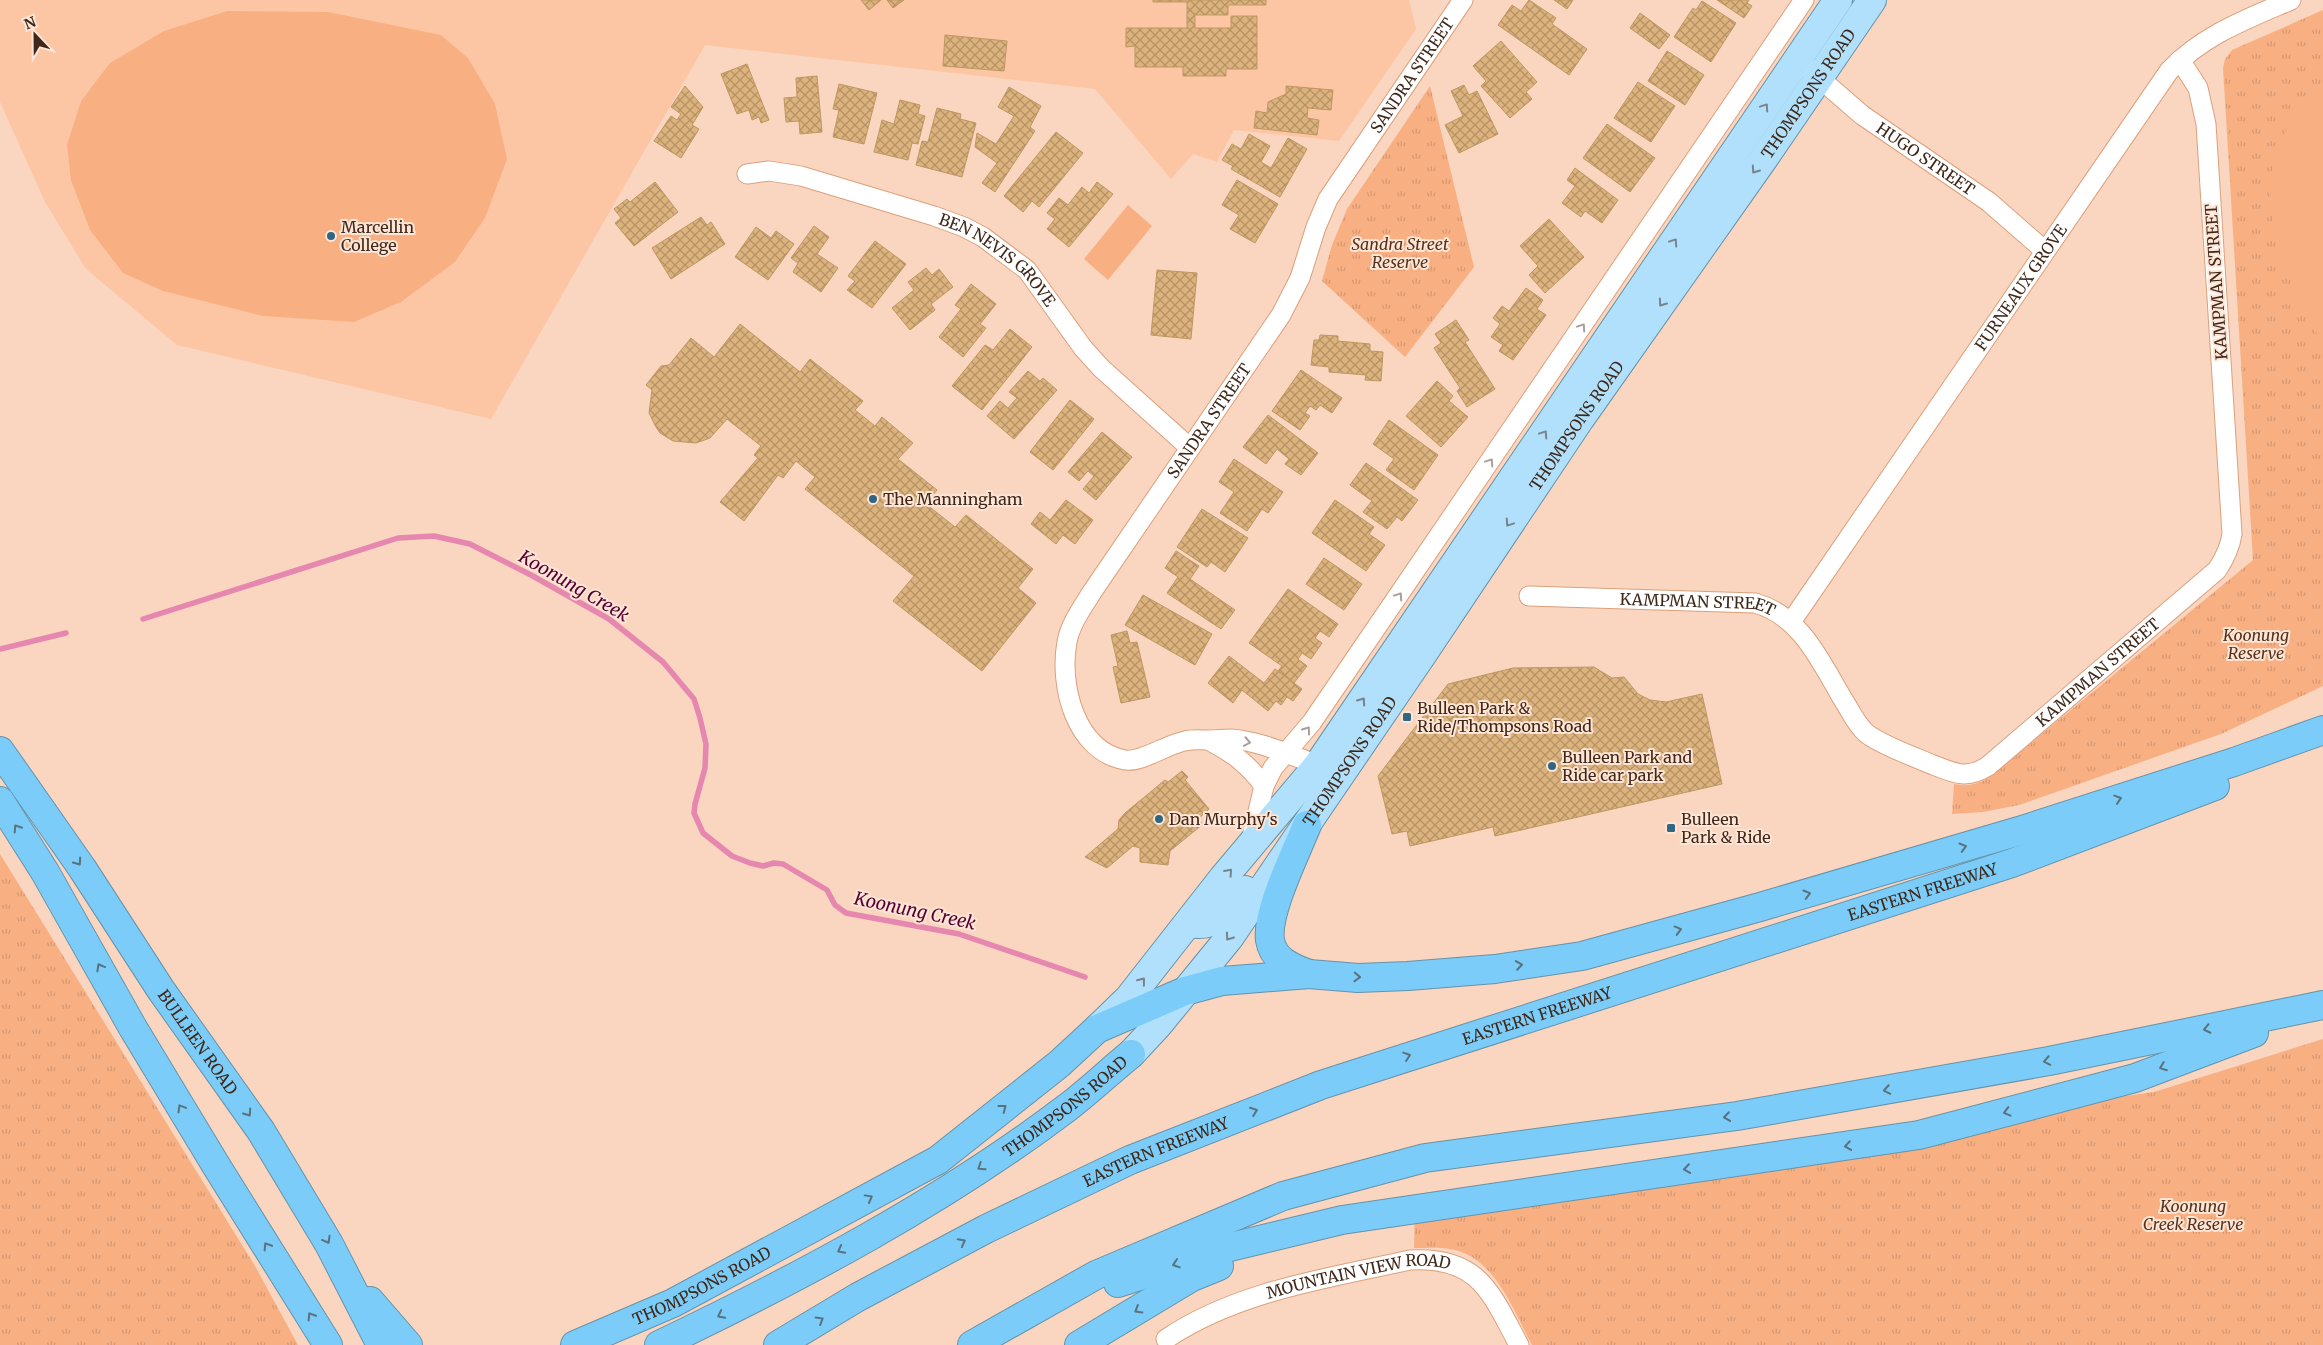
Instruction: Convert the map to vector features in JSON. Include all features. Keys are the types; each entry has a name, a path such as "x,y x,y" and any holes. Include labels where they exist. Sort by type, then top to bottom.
{"highway":[{"path":"1097,1029 1184,991 1222,981 1309,974 1358,978 1408,976 1495,969 1582,956 1760,907 2019,831 2234,762 2323,730"},
{"name":"EASTERN FREEWAY","path":"778,1345 858,1297 986,1229 1058,1194 1130,1160 1302,1092 1437,1046 2012,863 2323,745"},
{"name":"BULLEEN ROAD","path":"0,751 82,868 161,990 261,1131 308,1207 346,1274 381,1345"},
{"path":"0,801 45,872 133,1028 202,1143 328,1345"},
{"path":"1307,825 1276,904 1271,924 1270,940 1277,955 1290,968 1309,974"},
{"path":"979,1345 1103,1288 1222,1249 1332,1222 1919,1135 2135,1078 2323,1006"},
{"path":"972,1345 1096,1275 1283,1196 1425,1158 1737,1116 2049,1061 2323,1006"},
{"name":"THOMPSONS ROAD","path":"575,1345 673,1303 938,1160 1059,1064 1097,1029"},
{"name":"THOMPSONS ROAD","path":"659,1345 764,1292 936,1197 1068,1107 1132,1054"},
{"path":"1079,1345 1192,1277 1305,1229 1332,1222"},
{"path":"346,1274 408,1345"}],"main road":[{"name":"THOMPSONS ROAD","path":"1097,1029 1129,998 1223,878 1318,765 1838,0"},
{"name":"THOMPSONS ROAD","path":"1132,1054 1223,946 1307,825 1580,419 1872,0"},
{"path":"1189,923 1205,925 1214,922 1225,913 1307,825"}],"street":[{"name":"SANDRA STREET","path":"1318,765 1251,743 1230,739 1198,739 1176,743 1136,760 1116,758 1091,741 1083,731 1070,702 1066,678 1067,641 1078,614 1292,297 1321,212 1463,0"},
{"name":"THOMPSONS ROAD","path":"1249,849 1264,786 1273,768 1312,722 1804,0"},
{"name":"FURNEAUX GROVE","path":"1791,622 1857,529 2150,96 2180,60 2213,34 2292,0"},
{"name":"KAMPMAN STREET","path":"1528,596 1755,603 1774,610 1791,622 1809,641 1856,722 1867,733 1928,763 1952,772 1968,775 1988,766 2217,570 2226,557 2232,534 2206,124 2198,88 2180,60"},
{"name":"HUGO STREET","path":"1792,68 2050,243"},
{"name":"BEN NEVIS GROVE","path":"747,174 769,171 801,176 934,216 964,227 983,237 1027,270 1083,348 1101,368 1190,448"},
{"path":"1209,740 1233,753 1250,768 1264,786"},
{"name":"MOUNTAIN VIEW ROAD","path":"1166,1339 1230,1306 1251,1299 1318,1281 1410,1260 1425,1259 1451,1263 1475,1276 1493,1298 1519,1345"}],"shaded area":[{"name":"Marcellin College","path":"0,0 1409,0 1416,29 1339,141 1234,130 1217,162 1193,154 1171,179 1095,89 705,45 491,419 177,345 86,269 45,202 0,102"}],"green space":[{"name":"Koonung Reserve","path":"2323,10 2323,686 2221,734 2019,805 1983,812 1952,814 1954,784 1974,784 1992,775 2253,560 2223,68 2225,59 2232,50"},
{"path":"227,11 328,12 441,35 468,58 495,104 507,159 485,218 455,262 401,302 354,322 263,316 163,291 123,273 90,230 71,180 67,145 81,101 110,63 164,31"},
{"path":"2323,82 2323,343 2298,299 2288,275 2273,223 2271,197 2272,172 2282,139 2297,113"},
{"name":"Sandra Street Reserve","path":"1430,86 1474,267 1405,357 1322,281 1332,245 1347,209"},
{"path":"1128,205 1152,226 1108,280 1084,259"},
{"path":"0,854 255,1266 298,1345 0,1345"},
{"name":"Koonung Creek Reserve","path":"2323,1039 2323,1345 1532,1345 1505,1293 1487,1269 1464,1253 1452,1249 1414,1248 1415,1207 1857,1134 2154,1092"}],"building":[{"path":"861,0 881,0 869,10"},
{"path":"887,0 904,0 893,8"},
{"path":"1153,0 1266,0 1266,5 1228,5 1228,15 1195,15 1195,28 1231,28 1231,16 1257,16 1257,69 1226,69 1226,76 1183,76 1183,67 1135,67 1135,46 1126,47 1126,28 1187,28 1187,2 1153,2"},
{"path":"1529,0 1556,18 1552,24 1587,49 1569,75 1498,25 1512,5 1521,11"},
{"path":"1554,0 1573,0 1567,9"},
{"path":"1717,0 1749,0 1747,3 1752,6 1744,18"},
{"path":"1702,1 1736,23 1711,62 1674,37 1693,8 1696,10"},
{"path":"1640,13 1670,35 1659,49 1630,28"},
{"path":"945,35 1007,41 1004,71 943,66"},
{"path":"1501,41 1537,82 1526,92 1532,99 1510,118 1481,86 1486,81 1473,66"},
{"path":"1667,51 1704,75 1685,105 1648,81"},
{"path":"747,64 769,120 761,123 759,117 752,120 749,110 737,114 721,74"},
{"path":"817,76 822,132 800,134 799,121 786,122 784,98 797,97 796,78"},
{"path":"1638,82 1675,106 1651,142 1614,118"},
{"path":"839,84 877,93 864,144 833,137 839,110 833,109"},
{"path":"1464,85 1469,95 1477,91 1498,134 1459,153 1445,125 1463,116 1451,91"},
{"path":"685,86 703,107 692,125 699,129 681,158 654,141 671,116 677,120 681,114 671,107"},
{"path":"1286,86 1333,90 1331,110 1308,108 1307,118 1319,120 1317,135 1254,128 1256,111 1267,113 1268,102 1286,94"},
{"path":"1009,87 1041,106 1030,127 1035,131 995,192 982,183 997,163 975,147 977,133 996,144 1014,116 998,107"},
{"path":"900,100 920,105 918,114 925,116 918,144 912,143 908,160 874,152 882,120 894,124"},
{"path":"937,108 961,114 960,119 976,123 962,177 916,165 922,141 928,142"},
{"path":"1607,124 1655,158 1630,192 1583,158"},
{"path":"1056,132 1083,153 1039,207 1032,201 1023,212 1004,196"},
{"path":"1249,134 1270,146 1261,162 1271,168 1288,138 1307,149 1280,197 1231,169 1233,166 1222,160 1232,144 1241,149"},
{"path":"1575,168 1618,200 1602,223 1585,211 1581,217 1562,203 1575,186 1567,180"},
{"path":"1237,180 1278,204 1255,243 1230,229 1239,215 1222,205"},
{"path":"655,182 678,212 634,246 615,223 621,218 614,209 627,199 630,202"},
{"path":"1097,182 1113,194 1069,247 1047,229 1055,219 1047,213 1059,198 1068,205 1082,187 1089,193"},
{"path":"701,217 707,225 711,222 725,244 671,279 652,248"},
{"path":"1549,219 1584,257 1545,293 1529,275 1538,266 1520,246"},
{"path":"814,226 829,237 817,254 838,268 821,292 793,272 798,263 791,258"},
{"path":"756,227 771,238 776,231 794,244 768,280 735,257"},
{"path":"875,241 906,264 872,308 847,290 855,281 848,276"},
{"path":"926,268 932,275 939,269 953,287 931,304 935,310 910,330 892,308 914,290 908,282"},
{"path":"1157,270 1197,273 1191,339 1151,335"},
{"path":"971,284 996,304 980,324 986,328 963,357 939,337 961,309 955,305"},
{"path":"1526,288 1543,300 1537,309 1546,315 1513,360 1499,351 1503,345 1491,337 1500,324 1493,318 1502,306 1509,311"},
{"path":"1456,320 1469,340 1465,342 1495,389 1467,407 1457,391 1460,388 1434,348 1441,343 1435,334"},
{"name":"The Manningham","path":"740,324 800,372 810,359 863,401 855,410 875,426 882,417 913,443 898,459 937,490 926,504 955,527 966,515 1033,569 1018,588 1036,603 982,671 893,601 914,576 805,489 815,477 796,461 783,478 778,475 744,521 720,502 758,458 754,455 761,446 727,419 710,438 696,443 673,441 660,433 649,413 652,390 646,385 661,366 669,365 691,338 714,357"},
{"path":"1010,329 1032,347 982,410 952,386 985,345 993,350"},
{"path":"1320,335 1338,336 1338,341 1370,344 1370,351 1383,352 1381,381 1365,380 1366,375 1329,372 1329,367 1311,365 1314,340 1319,340"},
{"path":"1301,370 1342,398 1332,413 1320,405 1316,410 1310,406 1305,413 1310,416 1300,430 1272,411"},
{"path":"1028,371 1040,381 1043,378 1057,390 1014,439 987,416 1000,401 1008,408 1017,398 1009,392"},
{"path":"1437,381 1453,396 1449,401 1468,417 1441,447 1406,416"},
{"path":"1070,400 1094,419 1053,470 1030,452"},
{"path":"1268,415 1318,453 1301,475 1285,464 1289,459 1277,449 1266,464 1243,447"},
{"path":"1389,420 1438,455 1414,490 1386,470 1394,459 1373,444"},
{"path":"1102,432 1132,457 1096,500 1083,489 1094,476 1088,471 1079,481 1068,472"},
{"path":"1234,459 1283,492 1268,513 1262,509 1247,531 1220,513 1234,492 1219,482"},
{"path":"1366,463 1418,500 1402,521 1397,517 1387,529 1363,512 1372,501 1350,485"},
{"path":"1066,500 1093,520 1075,544 1063,535 1056,544 1031,524 1040,512 1050,520"},
{"path":"1335,500 1374,527 1369,534 1385,545 1366,571 1312,533"},
{"path":"1202,509 1248,538 1225,572 1211,562 1207,567 1177,547"},
{"path":"1176,551 1199,566 1190,579 1235,610 1221,629 1167,593 1178,577 1165,568"},
{"path":"1324,558 1362,584 1344,610 1306,584"},
{"path":"1288,589 1338,624 1329,637 1320,631 1315,638 1322,643 1311,659 1302,653 1298,659 1307,666 1294,683 1278,671 1282,666 1249,643"},
{"path":"1143,595 1212,634 1195,665 1125,625"},
{"path":"1127,631 1130,643 1137,642 1150,697 1121,703 1113,667 1118,666 1111,635"},
{"path":"1229,656 1264,683 1275,669 1302,689 1293,701 1287,697 1281,705 1276,701 1268,711 1242,690 1233,703 1208,683"},
{"name":"Bulleen Park and Ride car park","path":"1594,667 1612,678 1624,677 1638,694 1650,700 1666,702 1702,694 1722,784 1495,836 1493,827 1410,846 1407,831 1392,834 1378,776 1448,684 1513,668"},
{"name":"Dan Murphy's","path":"1182,771 1188,777 1185,780 1209,809 1198,819 1203,824 1170,851 1168,865 1140,862 1140,848 1133,846 1107,868 1085,857 1118,829 1119,820 1125,813 1165,780 1168,782"}],"waterway":[{"name":"Koonung Creek","path":"143,619 398,538 434,536 470,544 531,575 609,619 663,662 694,699 706,744 705,768 694,813 703,833 732,856 763,866 774,863 783,864 827,890 835,905 846,913 959,934 1085,977"},
{"name":"Koonung Creek","path":"0,649 66,633"}],"place":[{"name":"Marcellin College","path":"331,236"},
{"name":"The Manningham","path":"873,499"},
{"name":"Bulleen Park & Ride/Thompsons Road","path":"1407,717"},
{"name":"Bulleen Park and Ride car park","path":"1552,766"},
{"name":"Dan Murphy's","path":"1159,819"},
{"name":"Bulleen Park & Ride","path":"1671,828"}]}
